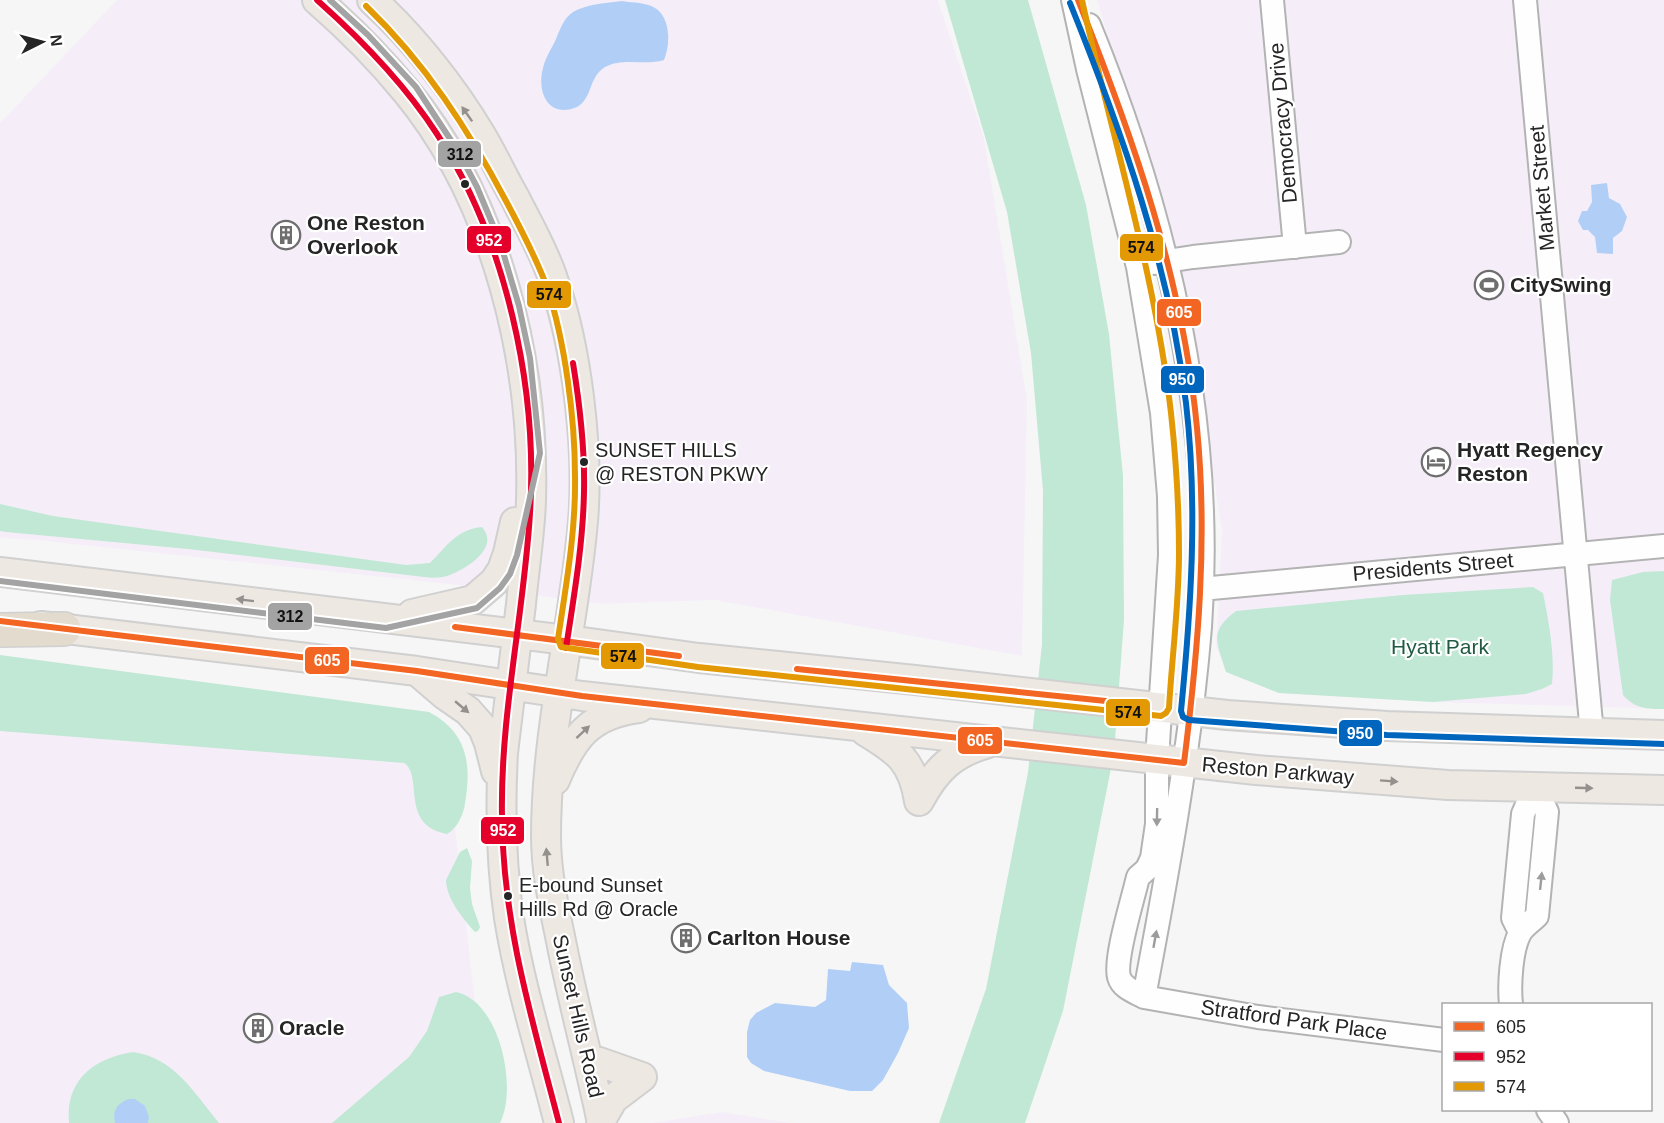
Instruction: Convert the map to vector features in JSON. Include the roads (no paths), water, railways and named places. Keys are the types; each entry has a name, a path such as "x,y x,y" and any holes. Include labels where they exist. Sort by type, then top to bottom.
{"highway":[{"path":"0,630 64,629"}],"main road":[{"name":"Sunset Hills Road","path":"317,0 361,41 408,92 450,156 469,191 491,245 514,324 521,360 531,453 531,502 503,753 501,840 510,921 559,1123"},
{"name":"Sunset Hills Road","path":"372,0 446,83 481,134 553,277 566,329 577,391 585,471 583,518 552,732 546,839 550,885 570,988 601,1121"},
{"path":"386,619 473,600 494,582 502,570 508,553 531,453"},
{"path":"0,572 218,597 699,658 1013,690 1190,711 1387,726 1664,735"},
{"name":"Reston Parkway","path":"0,621 417,671 558,693 1316,776 1448,784 1664,790"},
{"path":"417,671 468,711 483,728 501,790"},
{"path":"547,802 560,768 576,739 596,720 627,709 662,705"},
{"path":"858,726 898,752 912,772 917,784 919,801 927,785 951,759 968,749 1000,742"},
{"path":"588,1058 642,1077 613,1099 601,1121"}],"street":[{"path":"1073,0 1138,267 1162,413 1169,496 1170,555 1160,707 1171,761"},
{"path":"1078,0 1109,77 1159,229 1186,346 1195,402 1202,512 1200,627 1190,711 1171,761 1144,997"},
{"name":"Democracy Drive","path":"1272,0 1295,247"},
{"name":"Market Street","path":"1525,0 1592,734"},
{"path":"1138,267 1167,260 1339,242"},
{"name":"Presidents Street","path":"1201,589 1664,546"},
{"name":"Stratford Park Place","path":"1171,761 1152,858 1147,869 1138,877 1118,964 1119,979 1128,989 1144,997 1258,1017 1442,1040"},
{"path":"1511,1003 1515,948 1520,932 1513,918 1523,814 1535,787"}],"water":[{"path":"622,1 650,6 662,15 668,34 664,60 612,64 599,72 581,105 564,110 551,106 542,89 542,75 545,61 565,21 570,14 584,7"},
{"path":"1607,183 1609,198 1620,204 1627,217 1622,231 1613,238 1613,254 1597,253 1595,237 1588,230 1583,230 1578,221 1582,211 1587,211 1592,202 1591,185"},
{"path":"852,962 883,965 889,985 907,1003 909,1028 883,1080 872,1091 850,1091 764,1071 751,1063 747,1057 747,1032 750,1020 756,1013 775,1003 815,1007 826,1000 828,969 850,971"},
{"path":"129,1099 135,1099 145,1106 149,1117 148,1123 115,1123 116,1108"}],"place":[{"name":"One Reston Overlook","path":"286,235"},
{"name":"CitySwing","path":"1489,285"},
{"name":"SUNSET HILLS @ RESTON PKWY","path":"584,462"},
{"name":"Hyatt Regency Reston","path":"1436,462"},
{"name":"E-bound Sunset Hills Rd @ Oracle","path":"508,896"},
{"name":"Carlton House","path":"686,938"},
{"name":"Oracle","path":"258,1028"}],"park label":[{"name":"Hyatt Park","path":"1440,647"}]}
